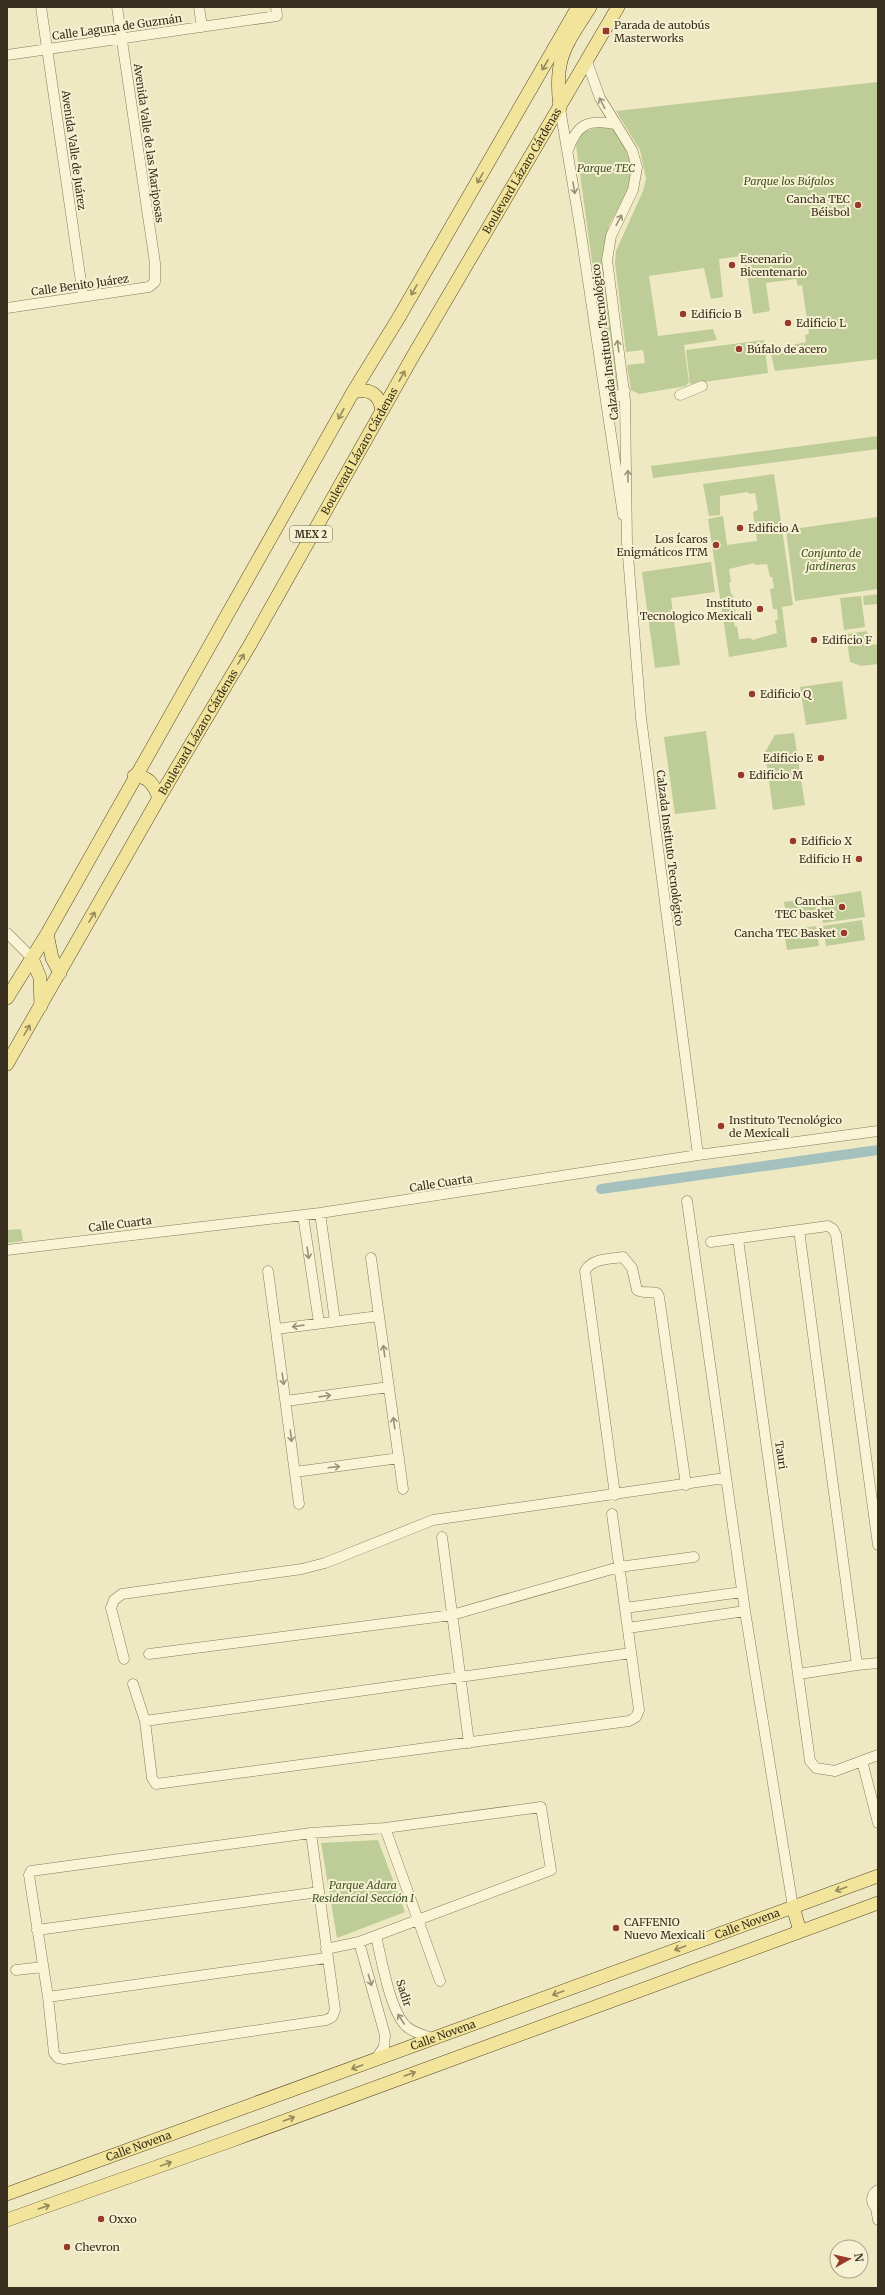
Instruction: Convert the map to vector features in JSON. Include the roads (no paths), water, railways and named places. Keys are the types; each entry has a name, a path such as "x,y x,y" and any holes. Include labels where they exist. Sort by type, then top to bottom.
{"main road":[{"name":"MEX 2","path":"7,998 47,934 134,776 353,392 405,306 578,7"},
{"path":"560,108 557,83 558,66 567,43 590,7"},
{"name":"Boulevard Lázaro Cárdenas","path":"7,1064 158,798 251,643 322,514 382,410 618,7"},
{"path":"353,392 365,390 375,394 379,398 382,410"},
{"path":"134,776 140,776 149,780 158,798"},
{"path":"47,934 52,958 60,973"},
{"path":"32,958 40,978 41,1006"},
{"name":"Calle Novena","path":"7,2194 793,1907 877,1874"},
{"path":"7,2230 12,2218 230,2141 878,1903"},
{"path":"793,1907 800,1931"},
{"path":"7,2184 32,2185"}],"street":[{"name":"Avenida Valle de Juárez","path":"41,7 83,296"},
{"name":"Avenida Valle de las Mariposas","path":"118,7 155,263 155,282"},
{"path":"199,7 202,27"},
{"name":"Calle Laguna de Guzmán","path":"7,55 202,27 277,12"},
{"name":"Calzada Instituto Tecnológico","path":"586,62 600,98 632,150 637,167 633,190 611,236 607,254 624,391 628,476 627,543"},
{"name":"Calzada Instituto Tecnológico","path":"560,108 568,151 627,543 641,718 698,1155"},
{"path":"568,151 572,137 580,127 598,122 615,124"},
{"name":"Calle Benito Juárez","path":"7,308 149,287 155,282"},
{"path":"680,395 702,386"},
{"path":"604,394 617,397 624,391"},
{"path":"7,933 32,958"},
{"name":"Calle Cuarta","path":"7,1250 320,1213 698,1155 878,1131"},
{"path":"687,1201 742,1592 793,1907"},
{"path":"320,1213 335,1321"},
{"path":"303,1215 319,1323"},
{"path":"711,1242 828,1226 833,1229 836,1235 878,1545"},
{"path":"799,1230 857,1665"},
{"name":"Tauri","path":"738,1239 810,1761 812,1765 822,1770 829,1771 862,1761"},
{"path":"615,1494 586,1271 588,1265 595,1262 623,1257 632,1268 637,1290 642,1293 657,1293 659,1297 686,1484"},
{"path":"371,1258 403,1489"},
{"path":"268,1271 299,1504"},
{"path":"276,1329 379,1316"},
{"path":"286,1401 389,1387"},
{"path":"295,1472 399,1458"},
{"path":"124,1659 111,1608 114,1600 122,1594 302,1569 325,1562 433,1520 725,1478"},
{"path":"132,1684 145,1721 152,1778 156,1784 628,1722 636,1717 639,1710 612,1514"},
{"path":"442,1537 469,1743"},
{"path":"149,1654 452,1615 619,1567 694,1557"},
{"path":"625,1608 742,1592"},
{"path":"628,1628 745,1611"},
{"path":"145,1721 631,1653"},
{"path":"799,1674 878,1662"},
{"path":"878,1756 862,1761 878,1821"},
{"path":"48,1996 326,1954 551,1870 541,1807 384,1828 311,1833 31,1871 29,1875 48,1996 54,2053 58,2058 64,2059 326,2020 332,2017 335,2010 326,1954 311,1833"},
{"path":"384,1828 440,1981"},
{"path":"37,1930 319,1892"},
{"name":"Sadir","path":"376,1936 388,1986 399,2017 414,2032 434,2039"},
{"path":"359,1942 385,2035 384,2047 375,2060"},
{"path":"16,1970 43,1967"},
{"path":"878,2190 873,2194 872,2199 877,2208 878,2220"}],"waterway":[{"path":"601,1189 878,1150"}],"place":[{"name":"Parada de autobús Masterworks","path":"606,31"},
{"name":"Cancha TEC Béisbol","path":"858,205"},
{"name":"Escenario Bicentenario","path":"732,265"},
{"name":"Edificio B","path":"683,314"},
{"name":"Edificio L","path":"788,323"},
{"name":"Búfalo de acero","path":"739,349"},
{"name":"Edificio A","path":"740,528"},
{"name":"Los Ícaros Enigmáticos ITM","path":"716,545"},
{"name":"Instituto Tecnologico Mexicali","path":"760,609"},
{"name":"Edificio F","path":"814,640"},
{"name":"Edificio Q","path":"752,694"},
{"name":"Edificio E","path":"821,758"},
{"name":"Edificio M","path":"741,775"},
{"name":"Edificio X","path":"793,841"},
{"name":"Edificio H","path":"859,859"},
{"name":"Cancha TEC basket","path":"842,907"},
{"name":"Cancha TEC Basket","path":"844,933"},
{"name":"Instituto Tecnológico de Mexicali","path":"721,1126"},
{"name":"CAFFENIO Nuevo Mexicali","path":"616,1928"},
{"name":"Oxxo","path":"101,2219"},
{"name":"Chevron","path":"67,2247"}],"park label":[{"name":"Parque TEC","path":"606,168"},
{"name":"Parque los Búfalos","path":"789,181"},
{"name":"Conjunto de jardineras","path":"831,559"},
{"name":"Parque Adara Residencial Sección I","path":"363,1891"}]}
